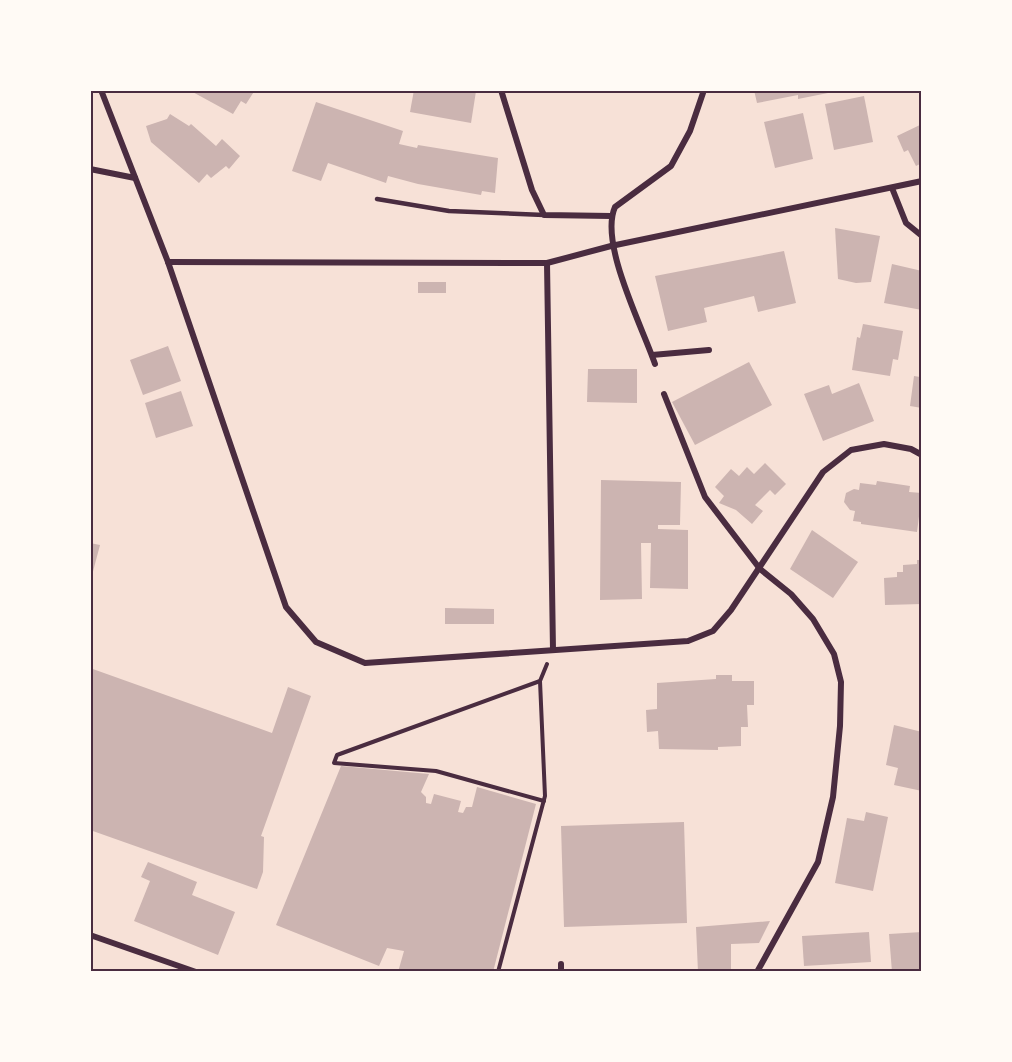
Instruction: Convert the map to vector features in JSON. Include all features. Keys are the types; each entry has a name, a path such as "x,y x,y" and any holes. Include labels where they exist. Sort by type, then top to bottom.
{"street":[{"path":"101,90 168,262 286,607 316,642 365,663 688,641 713,631 731,610 823,472 851,450 884,444 911,448 922,455"},
{"path":"501,90 532,190 544,215 611,216"},
{"path":"655,364 611,246 611,216 615,207 671,166 690,131 704,90"},
{"path":"90,169 135,178"},
{"path":"168,262 547,263 611,246 922,181"},
{"path":"892,188 906,223 922,236"},
{"path":"547,263 553,650"},
{"path":"652,355 709,350"},
{"path":"664,394 705,497 760,569 791,594 813,619 834,654 841,682 840,726 833,797 818,862 757,972"},
{"path":"90,935 196,972"},
{"path":"561,964 561,972"}],"lane":[{"path":"377,199 449,212 544,215"}],"path":[{"path":"498,972 544,801 540,681 553,650"},
{"path":"540,681 337,755 334,763 436,771 544,801"}],"building":[{"path":"189,90 255,90 246,104 241,101 233,114"},
{"path":"414,90 476,91 471,123 410,112"},
{"path":"754,90 832,90 833,92 798,99 798,95 757,103"},
{"path":"864,96 873,142 834,150 825,104"},
{"path":"316,102 403,131 399,144 498,158 495,193 482,191 481,195 418,184 388,176 386,183 328,163 321,181 292,171"},
{"path":"803,113 813,159 775,168 764,122"},
{"path":"170,114 189,126 191,124 216,146 222,139 240,156 229,169 226,166 211,178 207,174 199,183 151,142 146,126 167,119"},
{"path":"922,124 922,163 916,166 908,150 904,152 897,136"},
{"path":"835,228 880,236 871,282 856,283 838,279"},
{"path":"784,251 796,303 758,312 754,296 704,308 707,322 668,331 655,276"},
{"path":"892,264 922,271 922,310 884,303"},
{"path":"418,282 446,282 446,293 418,293"},
{"path":"863,324 903,331 898,360 893,359 890,376 852,370 857,337 860,338"},
{"path":"168,346 181,381 143,395 130,360"},
{"path":"749,362 772,405 695,445 672,402"},
{"path":"588,369 637,369 637,403 587,402"},
{"path":"921,370 922,408 910,406 914,376 920,377"},
{"path":"859,383 874,421 823,441 804,394 829,385 832,394"},
{"path":"181,391 193,426 156,438 145,403"},
{"path":"765,463 786,484 775,495 770,490 755,505 763,511 752,524 736,510 719,503 724,496 715,487 731,469 739,476 747,467 754,474"},
{"path":"601,480 681,482 680,525 658,525 658,529 688,530 688,589 650,588 651,543 641,543 642,599 600,600"},
{"path":"877,481 910,486 909,492 922,493 917,532 853,521 855,511 850,510 844,502 846,493 854,489 859,490 860,483 876,485"},
{"path":"812,530 858,562 833,598 790,569"},
{"path":"90,543 100,545 91,579 90,579"},
{"path":"917,560 922,560 922,604 885,605 884,578 897,577 897,572 903,572 903,565 917,564"},
{"path":"445,608 494,609 494,624 445,624"},
{"path":"90,668 272,733 288,687 311,696 261,836 264,837 263,872 257,889 90,830"},
{"path":"716,675 732,675 732,681 754,681 754,705 747,705 748,727 741,727 741,746 718,747 718,750 659,749 658,731 647,732 646,710 657,709 657,683 716,679"},
{"path":"894,725 922,732 922,791 894,785 898,768 886,765"},
{"path":"341,766 429,774 421,792 426,797 426,803 431,804 434,794 461,801 458,812 463,813 466,807 472,807 477,787 536,804 493,972 398,972 404,951 387,948 379,966 276,925"},
{"path":"866,812 888,817 873,891 835,883 847,818 864,821"},
{"path":"684,822 687,923 564,927 561,826"},
{"path":"148,862 197,882 192,895 235,912 218,955 134,921 150,881 141,877"},
{"path":"770,921 759,943 731,944 731,972 698,972 696,927"},
{"path":"869,932 871,962 804,966 802,936"},
{"path":"922,932 922,972 892,972 889,934"}]}
